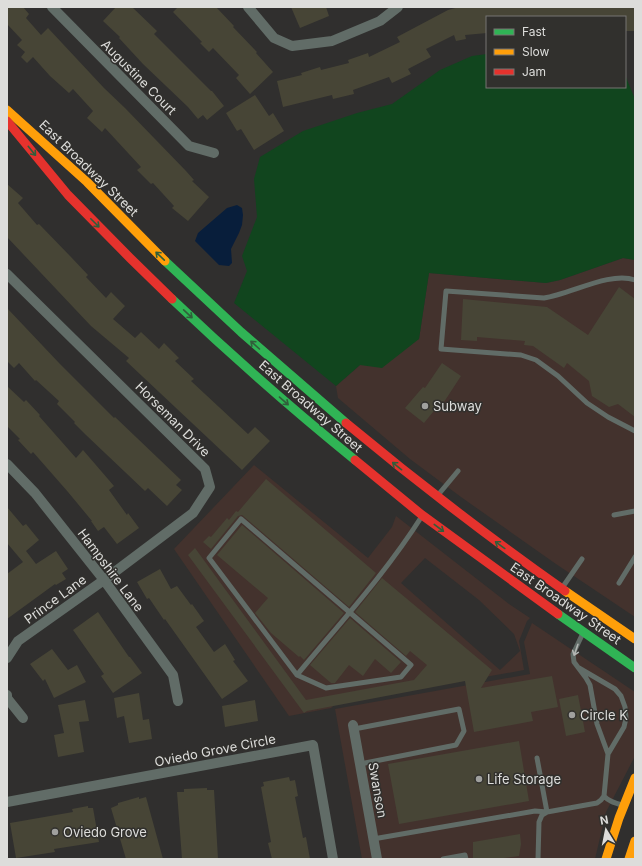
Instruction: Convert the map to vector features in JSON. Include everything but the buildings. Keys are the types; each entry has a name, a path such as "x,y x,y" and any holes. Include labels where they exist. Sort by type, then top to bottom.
{"main road":[{"name":"East Broadway Street","path":"7,110 87,181 149,245 240,331 356,432 483,561 635,668"},
{"name":"East Broadway Street","path":"7,121 68,195 176,304 301,416 430,506 561,589 635,639"},
{"path":"606,859 624,805 635,778"},
{"path":"629,859 635,841"}],"street":[{"name":"Augustine Court","path":"52,7 189,146 214,154"},
{"path":"248,7 274,38 292,46 332,41 380,21 398,7"},
{"name":"Horseman Drive","path":"7,274 205,469 210,487 193,513 104,580"},
{"name":"Hampshire Lane","path":"7,464 35,493 104,580 173,675 178,701"},
{"name":"Prince Lane","path":"7,658 18,641 104,580"},
{"path":"7,695 23,718"},
{"name":"Swanson","path":"353,727 377,859"},
{"name":"Oviedo Grove Circle","path":"7,802 313,745 333,859"}],"lane":[{"path":"635,280 630,278 612,278 557,296 544,298 446,291 441,349 521,355 536,360 558,376 587,403 608,417 635,431"},
{"path":"297,675 410,536 430,506 458,471"},
{"path":"614,515 635,511"},
{"path":"241,519 411,666 401,677 326,688 297,675 209,558 241,519"},
{"path":"619,583 635,558"},
{"path":"561,589 582,559"},
{"path":"373,839 535,811 547,812 597,803 601,800 604,796 608,754 624,727 626,718 625,706 621,696 615,689 588,676 574,662 573,654 584,632"},
{"path":"588,676 597,724 608,754"},
{"path":"353,727 459,709 464,731 456,745 360,764"},
{"path":"537,758 547,812"},
{"path":"604,796 611,802 624,805"},
{"path":"538,859 539,822 542,815 547,812"},
{"path":"443,859 465,855 466,859"}],"shaded area":[{"path":"623,258 635,260 635,617 556,564 410,459 338,398 336,386 360,365 419,339 429,273 546,283 560,280"},
{"path":"254,465 368,558 392,527 396,516 509,604 530,618 527,621 519,641 524,670 335,704 331,708 289,716 174,549","holes":["425,558 479,600 514,634 520,651 500,670 401,583"]},
{"path":"532,623 635,692 635,756 606,812 595,859 362,859 335,709 530,674 524,642"}],"green space":[{"path":"486,54 486,88 626,88 626,77 635,99 635,260 623,258 560,280 546,283 429,273 419,339 382,368 360,365 336,386 234,303 247,271 242,256 257,217 254,179 260,157 303,131 357,113 392,104 440,70 472,56"}],"water":[{"path":"237,205 242,208 243,215 242,225 231,249 232,263 229,266 219,265 195,241 198,233 227,208"}],"traffic: fast":[{"path":"165,261 241,332 346,423"},
{"path":"172,299 262,381 355,460"},
{"path":"558,614 635,668"}],"traffic: slow":[{"path":"7,110 87,182 165,261"},
{"path":"565,591 635,639"},
{"path":"606,859 619,818 635,778"},
{"path":"629,859 635,841"}],"traffic: jam":[{"path":"7,121 68,195 172,299"},
{"path":"346,423 454,509 565,591"},
{"path":"355,460 422,515 558,614"}],"place":[{"name":"Subway","path":"425,406"},
{"name":"Circle K","path":"572,715"},
{"name":"Life Storage","path":"479,779"},
{"name":"Oviedo Grove","path":"55,832"}]}
